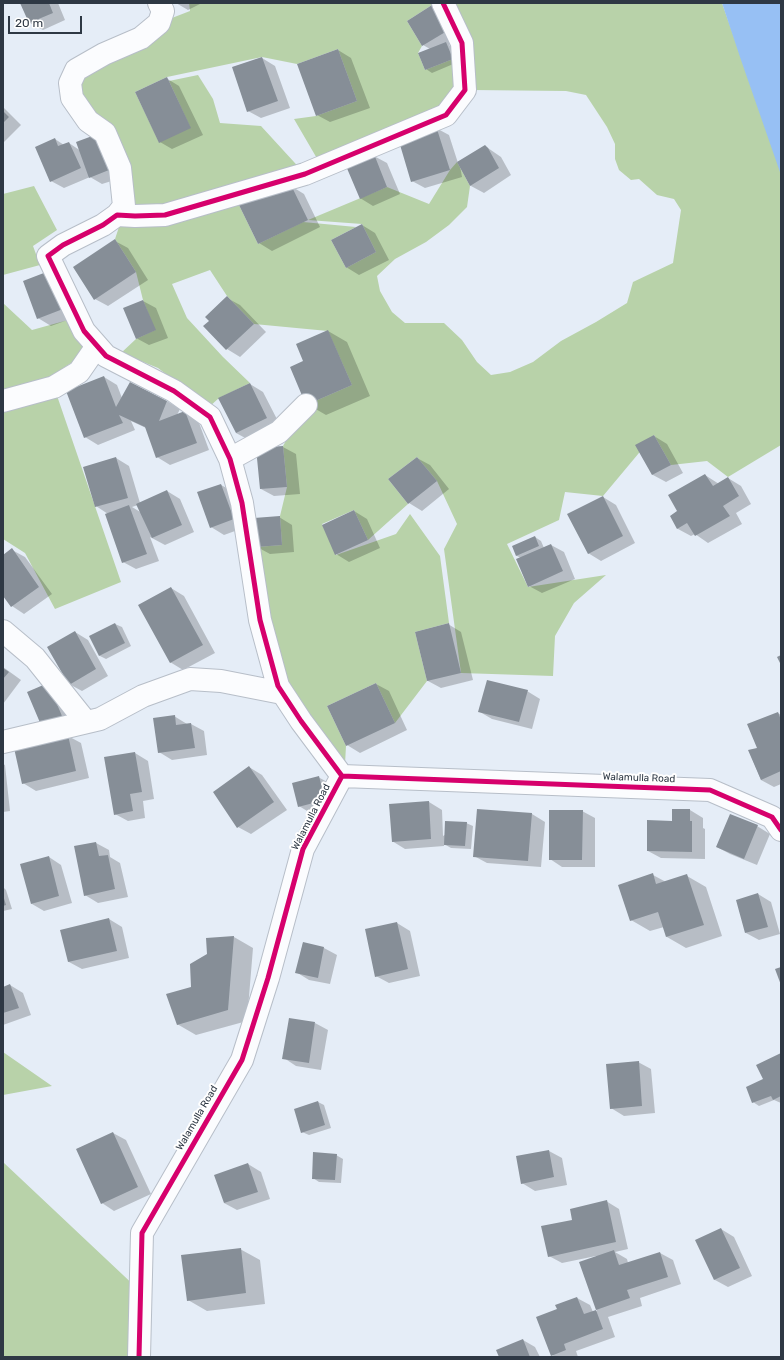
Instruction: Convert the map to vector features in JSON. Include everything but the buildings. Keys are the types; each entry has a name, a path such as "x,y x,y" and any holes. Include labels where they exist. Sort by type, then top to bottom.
{"street":[{"path":"159,3 163,11 159,23 141,38 104,54 76,70 70,83 72,98 88,121 105,133 120,168 124,206 117,215 103,225 63,245 48,256 84,331 106,356 174,390 210,417 230,459 242,503 260,620 278,686 301,721 342,776"},
{"path":"117,215 135,216 165,214 305,174 446,115 465,90 462,43 443,3"},
{"path":"3,401 54,387 79,372 97,346"},
{"path":"230,459 279,432 306,405"},
{"path":"3,631 35,658 86,722"},
{"path":"3,742 100,719 142,696 190,679 221,681 282,693"},
{"name":"Walamulla Road","path":"139,1357 142,1233 242,1060 268,978 303,849 342,776 710,790 778,818"}],"green space":[{"path":"189,3 430,3 432,5 407,21 422,46 418,53 425,70 453,59 465,90 446,115 322,167 294,119 316,116 357,101 338,49 297,64 262,57 167,77 135,92 159,142 190,127 169,81 198,75 213,99 220,123 261,126 305,174 135,216 120,171 88,121 76,70 159,23 190,11"},
{"path":"443,3 722,3 781,171 781,445 728,477 707,461 671,465 654,435 603,496 565,492 559,520 507,544 528,587 606,575 574,603 555,636 553,676 461,673 444,549 457,524 437,481 417,457 388,479 408,504 368,540 354,510 322,524 336,555 396,534 410,514 440,556 449,623 415,632 427,681 395,723 376,683 327,706 346,746 345,764 285,684 267,620 256,547 282,545 280,516 287,487 283,446 306,405 352,385 328,331 254,324 227,296 210,270 172,284 187,318 223,357 250,383 219,398 209,407 158,368 121,353 136,339 155,330 143,300 136,272 115,239 121,221 237,201 258,244 303,222 356,227 331,240 346,268 376,252 362,224 308,220 387,187 429,204 450,170 457,162 470,186 467,207 449,225 426,242 395,259 377,276 380,291 392,312 405,323 444,323 462,340 477,362 491,375 510,372 533,362 561,341 627,303 633,282 673,263 681,210 674,199 657,195 639,179 631,180 619,170 615,159 615,144 607,127 586,95 566,91 472,90"},
{"path":"34,186 57,230 33,246 40,265 3,275 3,194"},
{"path":"3,303 32,330 68,320 97,346 45,380 3,392"},
{"path":"54,387 121,582 55,609 25,553 3,539 3,401"},
{"path":"3,1052 52,1086 3,1095"},
{"path":"3,1162 140,1291 139,1357 3,1357"}],"water":[{"path":"722,3 781,3 781,175 741,60"}],"cycle path":[{"path":"342,776 301,721 278,686 260,620 242,503 230,459 210,417 174,391 106,356 84,331 48,256 63,245 103,225 117,215 165,215 305,174 446,115 465,90 462,43 443,3"},
{"path":"139,1357 142,1233 242,1060 268,978 303,849 342,776 710,790 772,817 781,830"}]}
